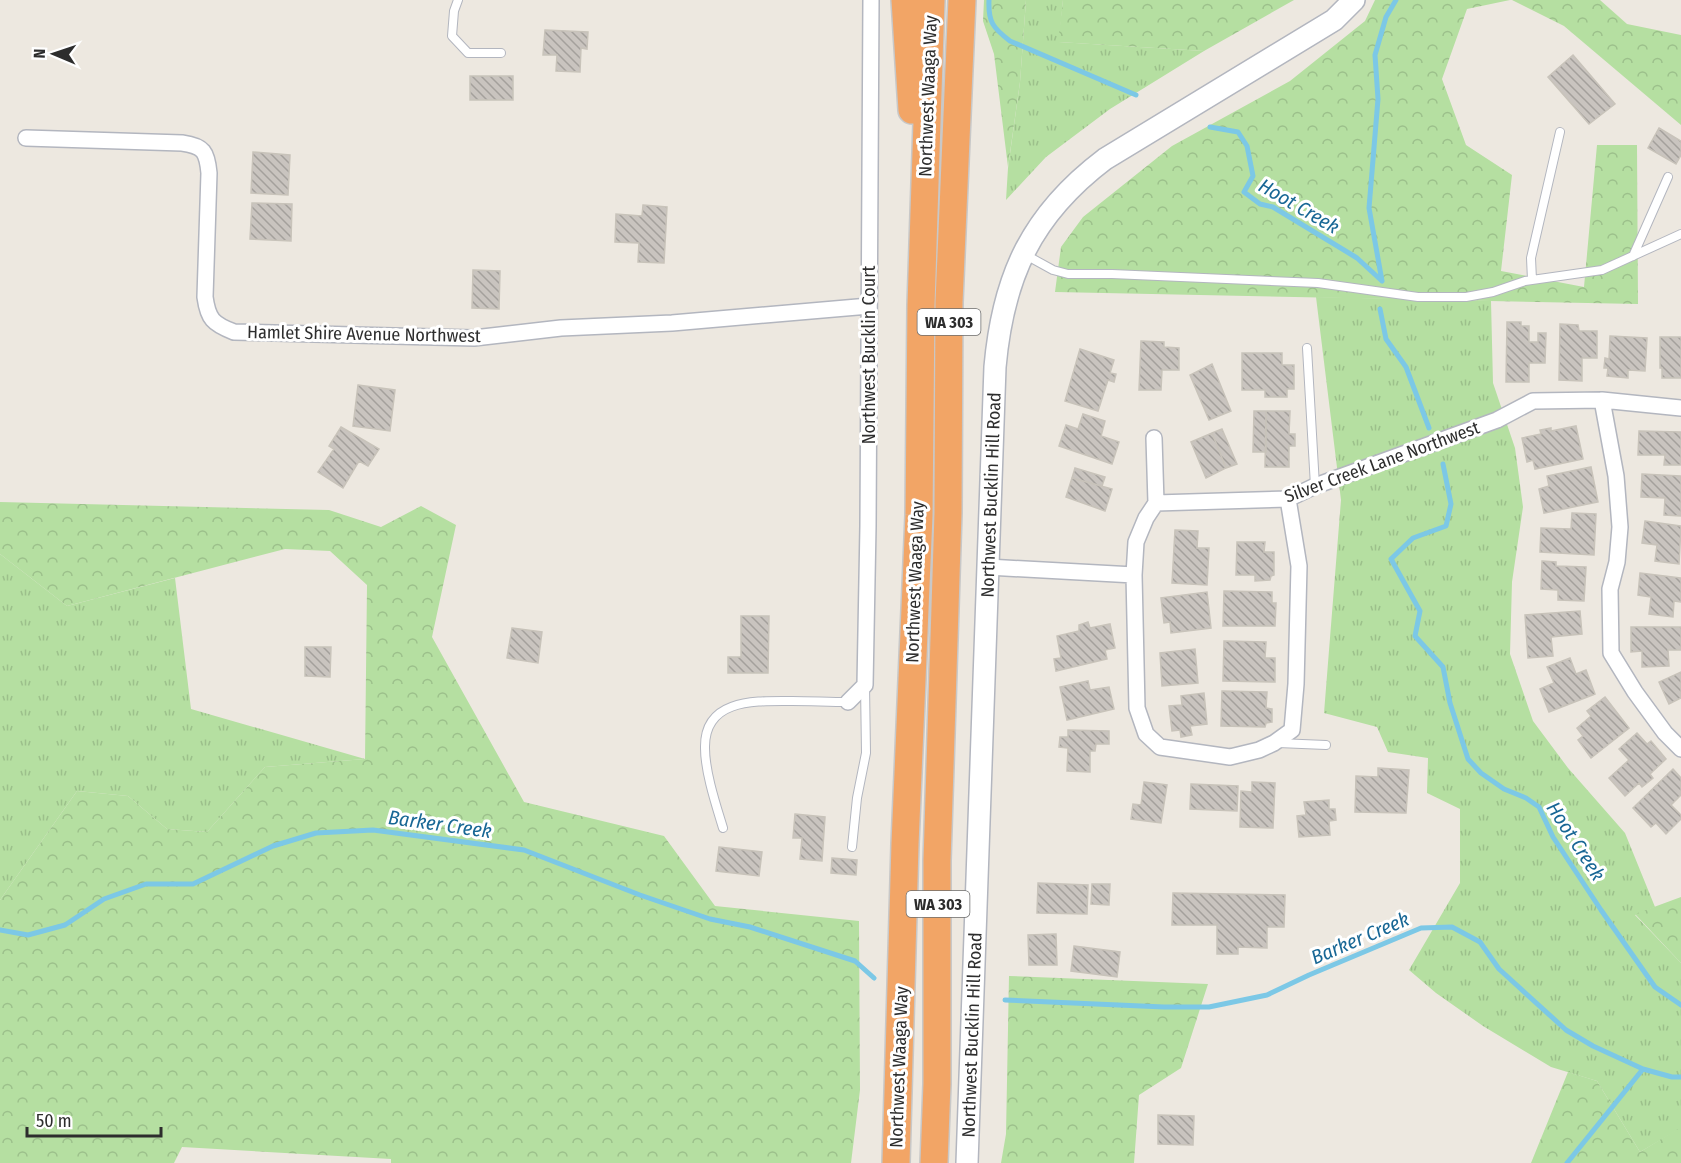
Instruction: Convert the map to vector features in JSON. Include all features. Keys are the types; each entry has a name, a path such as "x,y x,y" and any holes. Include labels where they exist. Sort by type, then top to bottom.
{"highway":[{"path":"905,0 923,282"},
{"name":"Northwest Waaga Way","path":"896,1163 905,844 919,515 923,282 932,0"},
{"name":"Northwest Waaga Way","path":"934,1163 938,1084 937,861 948,513 949,302 962,0"}],"main road":[{"name":"Northwest Bucklin Hill Road","path":"967,1163 998,336 1009,288 1023,254 1048,214 1083,176 1105,159 1334,20 1354,0"}],"street":[{"name":"Northwest Bucklin Court","path":"865,685 871,0"},
{"name":"Hamlet Shire Avenue Northwest","path":"26,138 182,143 203,150 208,160 209,173 206,309 211,320 220,327 234,332 474,338 561,328 672,323 869,306"},
{"path":"1602,400 1616,476 1620,526 1617,562 1610,589 1611,653 1635,692 1665,733 1681,749"},
{"name":"Silver Creek Lane Northwest","path":"1156,503 1288,499 1315,486 1476,428 1533,401 1602,400 1681,408"},
{"path":"1154,438 1156,503 1146,518 1136,542 1134,575 1137,708 1146,734 1160,747 1230,757 1259,750 1292,730 1296,684 1299,566 1288,499"},
{"path":"988,567 1134,575"},
{"path":"848,702 865,685"}],"lane":[{"path":"458,0 454,11 452,36 468,53 501,53"},
{"path":"1532,280 1531,258 1560,132"},
{"path":"1633,255 1668,177"},
{"path":"1023,254 1053,270 1068,274 1318,283 1418,297 1466,297 1493,292 1532,280 1602,270 1681,234"},
{"path":"1307,348 1315,486"},
{"path":"852,848 857,798 866,753 865,685"},
{"path":"723,828 713,795 705,749 706,731 720,712 737,704 756,701 848,702"},
{"path":"1274,743 1326,745"}],"green space":[{"path":"984,0 1026,0 1020,82 1008,167 994,54 983,21"},
{"path":"1026,0 1063,0 1059,42 1204,51 1110,109 1046,157 1006,200 1020,82"},
{"path":"1063,0 1294,0 1204,51 1058,42"},
{"path":"1375,0 1510,0 1467,9 1442,79 1466,145 1512,175 1501,271 1584,287 1597,145 1637,145 1638,304 1055,292 1061,247 1083,217 1172,146 1290,81 1365,21"},
{"path":"1512,0 1600,0 1627,24 1681,35 1681,125 1564,26"},
{"path":"1316,297 1491,301 1493,383 1515,448 1523,507 1512,582 1510,654 1533,721 1568,768 1625,833 1655,907 1635,915 1681,963 1681,1128 1640,1152 1597,1081 1551,1067 1483,1026 1436,993 1409,970 1460,883 1460,809 1427,793 1428,758 1388,752 1377,727 1324,713 1341,500"},
{"path":"0,502 329,510 381,527 421,506 456,525 432,637 524,802 664,836 715,906 859,921 860,1090 851,1163 391,1163 391,1159 182,1147 174,1163 0,1163 0,900 77,791 128,796 167,829 207,832 265,767 365,759 367,585 330,551 285,549 67,606 0,554"},
{"path":"0,554 67,606 175,578 191,709 365,759 265,767 207,832 167,829 128,796 77,791 0,900"},
{"path":"1681,897 1681,963 1635,914"},
{"path":"1009,976 1208,984 1181,1068 1139,1095 1134,1163 1001,1163 1006,1134"},
{"path":"1568,1072 1597,1081 1640,1152 1681,1127 1681,1163 1531,1163"}],"building":[{"path":"545,30 588,32 587,49 581,48 580,72 556,71 557,55 543,55"},
{"path":"1573,55 1615,104 1589,124 1548,77"},
{"path":"470,76 513,76 513,100 470,100"},
{"path":"1659,128 1681,141 1681,155 1676,164 1648,148"},
{"path":"253,152 290,155 288,195 251,193"},
{"path":"252,203 292,204 291,241 250,239"},
{"path":"643,205 667,207 664,263 638,262 639,243 615,242 616,214 642,216"},
{"path":"473,270 500,271 499,309 472,308"},
{"path":"1507,322 1521,322 1521,326 1529,326 1529,342 1538,342 1538,333 1546,333 1545,363 1529,363 1529,382 1506,382"},
{"path":"1560,324 1578,325 1579,331 1597,331 1597,358 1582,358 1582,381 1559,380"},
{"path":"1610,336 1647,338 1645,371 1628,370 1628,378 1607,376 1608,368 1604,368 1605,358 1609,359"},
{"path":"1660,337 1681,337 1681,378 1662,378"},
{"path":"1141,341 1164,342 1164,347 1179,348 1179,370 1162,370 1161,390 1139,390"},
{"path":"1080,349 1114,360 1110,373 1116,374 1114,382 1108,380 1098,411 1065,401"},
{"path":"1242,353 1282,353 1282,365 1294,365 1294,389 1287,389 1287,397 1265,397 1265,390 1242,390"},
{"path":"1212,364 1231,411 1209,420 1190,375"},
{"path":"358,385 395,390 390,431 353,426"},
{"path":"1254,411 1266,411 1266,452 1253,452"},
{"path":"1266,411 1290,411 1289,434 1295,434 1295,446 1289,446 1289,467 1265,467"},
{"path":"1083,414 1105,421 1101,436 1119,442 1112,464 1059,446 1066,425 1078,429"},
{"path":"1576,426 1583,459 1535,469 1533,460 1527,462 1522,438 1541,434 1540,430 1551,428 1551,431"},
{"path":"341,427 379,449 368,466 359,461 343,488 318,472 334,449 329,446"},
{"path":"1222,429 1237,464 1226,468 1212,433"},
{"path":"1639,431 1681,432 1681,465 1664,465 1665,455 1638,455"},
{"path":"1212,433 1226,468 1206,478 1191,442"},
{"path":"1591,467 1598,502 1544,513 1539,489 1549,486 1547,476"},
{"path":"1075,468 1105,477 1102,486 1072,478"},
{"path":"1642,474 1681,476 1681,516 1664,515 1665,498 1641,497"},
{"path":"1072,478 1112,489 1105,511 1066,497"},
{"path":"1572,513 1596,514 1594,555 1540,552 1541,528 1571,529"},
{"path":"1645,521 1681,526 1679,564 1655,561 1657,545 1642,543"},
{"path":"1175,530 1198,531 1197,548 1209,548 1207,585 1172,583"},
{"path":"1237,542 1265,542 1264,552 1274,552 1274,575 1270,580 1255,581 1255,575 1236,575"},
{"path":"1542,561 1556,562 1556,566 1586,567 1584,601 1558,600 1558,590 1541,589"},
{"path":"1640,573 1681,578 1681,602 1674,601 1673,617 1649,614 1651,597 1638,595"},
{"path":"1224,591 1272,592 1272,603 1276,603 1275,626 1223,626"},
{"path":"1207,592 1211,628 1171,633 1170,622 1164,623 1161,598"},
{"path":"1580,611 1582,634 1551,637 1553,656 1528,658 1525,615"},
{"path":"741,616 769,616 768,673 728,673 728,657 741,657"},
{"path":"1088,622 1090,628 1110,624 1115,648 1105,650 1107,659 1056,671 1054,659 1061,658 1057,636 1079,631 1079,625"},
{"path":"1631,627 1681,627 1681,650 1668,650 1669,666 1642,667 1642,651 1631,652"},
{"path":"512,628 542,632 538,663 507,658"},
{"path":"1224,641 1266,642 1265,658 1275,658 1275,682 1223,681"},
{"path":"305,647 331,647 330,677 305,676"},
{"path":"1195,649 1198,683 1162,686 1160,653"},
{"path":"1570,658 1576,674 1586,670 1595,694 1549,712 1540,689 1554,683 1547,667"},
{"path":"1681,672 1681,698 1669,704 1659,682"},
{"path":"1088,681 1090,690 1109,687 1114,709 1067,720 1060,687"},
{"path":"1222,691 1267,692 1266,708 1272,709 1272,722 1266,723 1265,727 1221,726"},
{"path":"1204,693 1207,724 1190,726 1192,735 1181,737 1180,730 1172,731 1169,706 1182,705 1181,696"},
{"path":"1605,697 1629,728 1591,758 1578,740 1583,736 1577,728 1591,716 1587,711"},
{"path":"1068,730 1109,731 1109,744 1096,744 1095,751 1090,751 1090,772 1067,771 1068,748 1059,747 1060,737 1068,737"},
{"path":"1637,733 1647,744 1651,741 1666,759 1650,774 1653,778 1642,787 1639,783 1625,796 1609,778 1629,760 1619,749"},
{"path":"1378,768 1409,770 1406,813 1355,812 1356,776 1378,777"},
{"path":"1673,769 1681,778 1681,795 1671,805 1681,815 1681,819 1666,834 1656,823 1651,827 1633,808"},
{"path":"1144,782 1167,785 1161,823 1131,819 1133,804 1141,805"},
{"path":"1252,782 1275,783 1273,828 1240,827 1241,791 1252,792"},
{"path":"1191,784 1238,786 1237,811 1190,809"},
{"path":"1329,800 1329,809 1335,809 1336,820 1329,821 1330,835 1299,837 1297,816 1306,815 1304,802"},
{"path":"795,814 825,817 822,861 800,859 802,838 793,838"},
{"path":"719,847 762,852 759,876 716,871"},
{"path":"832,858 857,860 856,875 831,873"},
{"path":"1038,883 1088,885 1087,914 1037,913"},
{"path":"1092,884 1110,884 1109,905 1091,904"},
{"path":"1173,893 1285,895 1284,927 1267,927 1267,948 1238,947 1238,954 1217,954 1217,925 1172,925"},
{"path":"1056,934 1057,965 1029,965 1028,935"},
{"path":"1074,946 1120,952 1117,977 1071,971"},
{"path":"1158,1115 1194,1116 1193,1145 1158,1144"}],"waterway":[{"name":"Hoot Creek","path":"989,0 989,14 993,24 1010,41 1136,95"},
{"path":"1382,281 1369,208 1378,99 1375,55 1386,17 1396,0"},
{"name":"Hoot Creek","path":"1210,127 1238,132 1247,146 1253,176 1244,192 1260,204 1273,207 1357,258 1382,281"},
{"name":"Hoot Creek","path":"1380,309 1386,339 1406,367 1429,428"},
{"name":"Hoot Creek","path":"1443,464 1451,504 1446,526 1413,538 1391,559 1420,611 1415,636 1443,667 1450,703 1468,759 1481,773 1504,789 1526,798 1539,807 1553,837 1655,987 1681,1005"},
{"name":"Barker Creek","path":"0,930 28,935 65,925 104,899 146,884 193,884 273,846 316,833 373,830 524,850 640,895 710,919 750,927 855,961 874,978"},
{"name":"Barker Creek","path":"1005,1000 1209,1007 1267,995 1421,928 1452,927 1480,942 1499,969 1566,1030 1593,1046 1643,1069 1672,1077 1681,1077"},
{"path":"1567,1163 1643,1069"}]}
